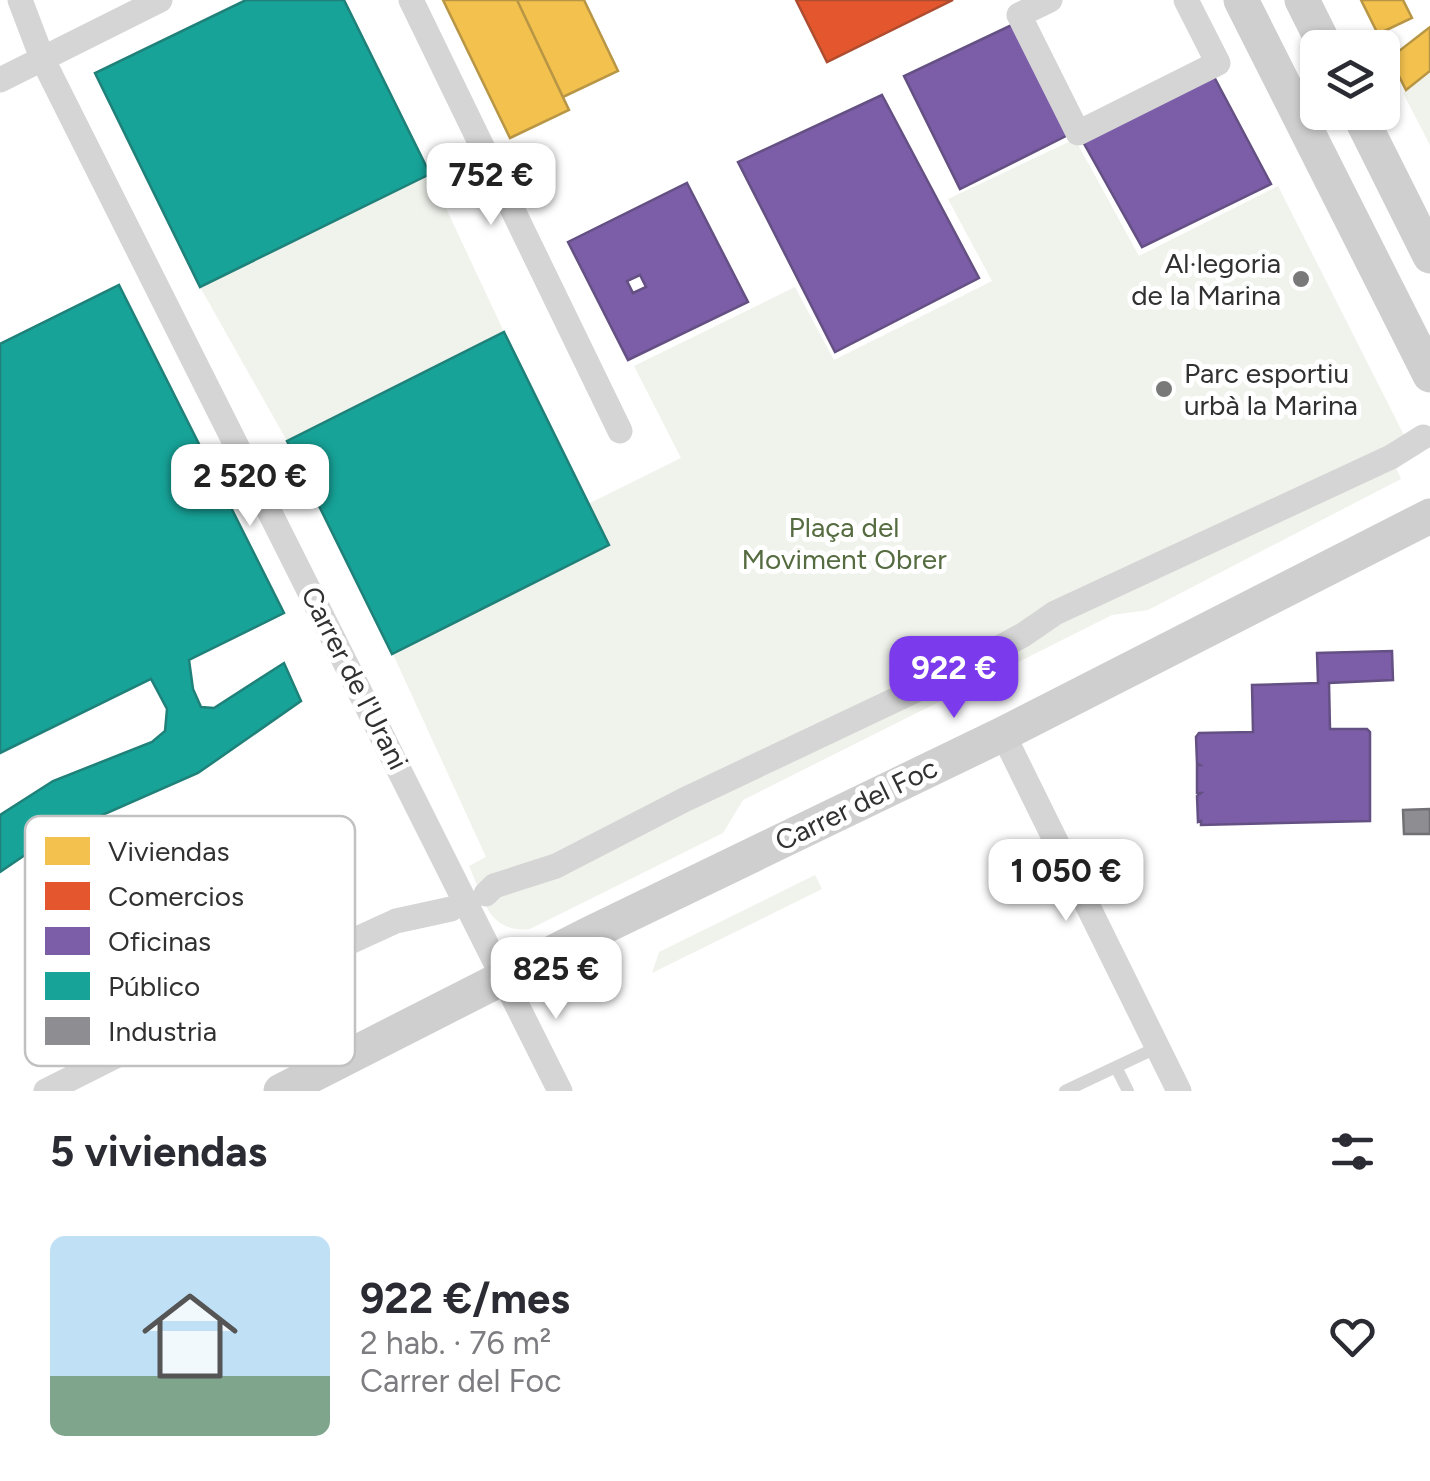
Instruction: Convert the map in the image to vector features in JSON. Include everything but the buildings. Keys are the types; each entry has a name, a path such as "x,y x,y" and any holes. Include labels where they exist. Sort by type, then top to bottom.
{"street":[{"name":"Carrer de l'Urani","path":"20,0 42,58 560,1091"},
{"path":"0,80 160,0"},
{"path":"411,0 620,431"},
{"path":"1050,0 1020,15 1078,133 1218,64 1186,0"},
{"path":"1240,0 1430,375"},
{"path":"1302,0 1317,30"},
{"path":"1367,130 1430,256"},
{"path":"490,890 556,866 684,800 952,673 1055,613 1391,457 1423,438"},
{"name":"Carrer del Foc","path":"355,1053 1003,734 1430,516"},
{"path":"1003,734 1179,1091"},
{"path":"355,940 396,921 445,911"},
{"path":"46,1091 96,1066"},
{"name":"Carrer del Foc","path":"281,1091 330,1066"}],"lane":[{"path":"1064,1091 1158,1047"},
{"path":"1116,1068 1128,1091"}],"green space":[{"path":"1430,73 1430,145 1403,93"},
{"name":"Plaça del Moviment Obrer","path":"1075,139 1139,256 1278,186 1406,439 1388,450 1401,479 1148,610 1112,615 743,800 723,833 530,929 516,929 496,920 469,866 486,857 392,652 609,545 590,503 681,458 634,366 795,287 834,360 992,281 948,199"},
{"path":"430,174 504,332 287,441 200,287"},
{"path":"815,875 822,889 652,973 659,952"}],"place":[{"name":"Al·legoria de la Marina","path":"1301,279"},
{"name":"Parc esportiu urbà la Marina","path":"1164,389"}]}
